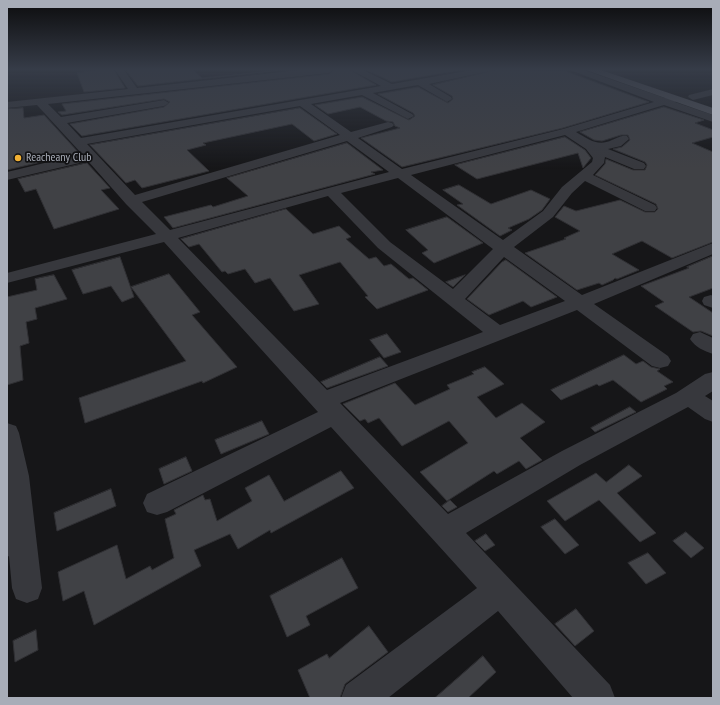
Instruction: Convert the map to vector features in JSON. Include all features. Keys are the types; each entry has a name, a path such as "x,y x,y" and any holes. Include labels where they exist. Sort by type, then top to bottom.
{"main road":[{"path":"680,103 713,112"}],"street":[{"path":"7,105 30,103"},
{"path":"41,103 60,121 131,201 167,236 500,590 597,698"},
{"path":"60,121 164,103"},
{"path":"7,176 85,149 297,103"},
{"path":"302,103 660,361"},
{"path":"383,103 408,116"},
{"path":"7,278 331,191 567,131 659,103"},
{"path":"676,103 713,119"},
{"path":"131,201 388,125"},
{"path":"567,131 591,147 639,166"},
{"path":"591,147 606,146 619,142 623,138"},
{"path":"454,299 504,247 548,214 566,190 598,163 599,158 591,147"},
{"path":"583,175 650,208"},
{"path":"331,191 384,245 497,333"},
{"path":"157,503 328,408 497,333 620,287 713,248"},
{"path":"444,531 571,458 688,396 713,380"},
{"path":"688,396 713,414"},
{"path":"7,433 16,476 14,539 27,588"},
{"path":"359,698 500,590"}],"building":[{"path":"139,103 62,115 58,112 66,111 62,104"},
{"path":"169,103 273,103 82,136 70,124 164,107"},
{"path":"327,103 374,103 409,120 415,116 413,113 394,103 646,103 563,128 402,167 361,138 400,128 395,126 393,122 386,121 360,107 328,114 315,105"},
{"path":"664,107 704,120 695,123 713,130 713,137 692,143 713,152 713,242 672,258 642,241 612,254 639,270 617,279 615,278 602,285 599,283 577,290 525,253 566,239 564,238 580,231 555,217 564,206 576,211 620,200 645,212 655,212 658,209 656,204 595,175 605,164 606,159 633,170 645,170 647,165 645,162 613,149 622,147 630,140 628,135 621,135 602,141 594,140 580,132"},
{"path":"23,108 24,118 44,115 79,153 7,170 8,109"},
{"path":"300,108 337,134 314,141 292,124 203,143 206,145 187,150 209,171 142,188 135,180 126,183 90,145"},
{"path":"565,137 585,150 591,158 583,168 578,153 477,179 455,165"},
{"path":"347,143 383,170 371,172 375,174 173,228 164,217 211,205 213,207 248,196 227,178"},
{"path":"87,163 110,188 101,190 119,209 54,229 36,189 25,192 18,179"},
{"path":"459,185 491,204 531,190 550,199 542,210 529,219 508,228 512,230 500,236 457,205 463,204 443,190"},
{"path":"286,209 313,234 339,226 351,237 346,239 369,259 376,257 384,266 391,264 409,279 413,278 428,290 377,309 365,297 368,296 340,262 299,275 319,304 294,311 270,278 255,283 245,269 228,274 225,271 222,272 199,244 189,247 181,239"},
{"path":"447,217 483,243 434,263 422,253 428,250 406,230"},
{"path":"713,256 713,288 689,297 713,313 713,336 701,331 693,332 655,306 664,302 641,286 689,268 687,267"},
{"path":"120,257 134,297 122,302 111,286 83,294 72,270"},
{"path":"506,260 557,297 531,307 523,301 489,315 467,299 502,262"},
{"path":"169,274 200,312 192,315 237,367 203,383 202,381 85,423 79,398 186,361 131,287"},
{"path":"54,275 67,299 35,308 37,319 26,322 29,343 20,346 23,380 7,385 7,297 37,290 35,279"},
{"path":"465,275 453,287 446,282"},
{"path":"387,334 401,352 384,358 370,340"},
{"path":"624,355 636,364 643,361 651,367 660,369 657,371 673,382 664,386 667,389 641,402 613,380 599,386 597,384 561,400 551,390"},
{"path":"380,357 388,366 327,388 321,382"},
{"path":"485,367 504,384 477,397 496,418 522,403 545,422 520,438 542,460 526,469 519,461 497,474 494,471 447,501 420,472 468,443 449,421 402,446 379,418 368,423 365,419 360,421 343,404 395,383 415,405 450,389 447,385 474,374 472,372"},
{"path":"630,407 636,412 595,432 591,428"},
{"path":"262,421 269,434 221,454 215,440"},
{"path":"186,457 192,471 164,484 159,469"},
{"path":"629,465 642,476 617,493 656,533 640,542 599,500 565,521 547,501 596,473 606,482"},
{"path":"341,471 354,488 271,533 270,530 238,549 230,534 194,550 201,566 94,625 84,591 63,601 58,572 117,545 126,579 150,566 152,570 174,558 165,519 176,514 174,510 203,495 205,500 210,499 217,521 252,501 245,488 269,475 284,501"},
{"path":"111,489 116,506 57,531 54,513"},
{"path":"450,500 457,507 448,512 442,506"},
{"path":"555,519 579,545 565,554 541,527"},
{"path":"686,532 704,548 691,558 673,541"},
{"path":"486,534 495,545 485,551 475,541"},
{"path":"648,553 666,573 646,584 628,563"},
{"path":"342,558 358,588 306,616 310,625 287,637 270,596"},
{"path":"576,609 594,631 575,646 555,624"},
{"path":"369,626 388,652 345,684 340,698 310,698 298,670 327,654 329,658"},
{"path":"36,630 38,650 15,662 13,641"},
{"path":"483,656 496,672 468,698 435,698"}],"place":[{"name":"Reacheany Club","path":"18,158"}]}
